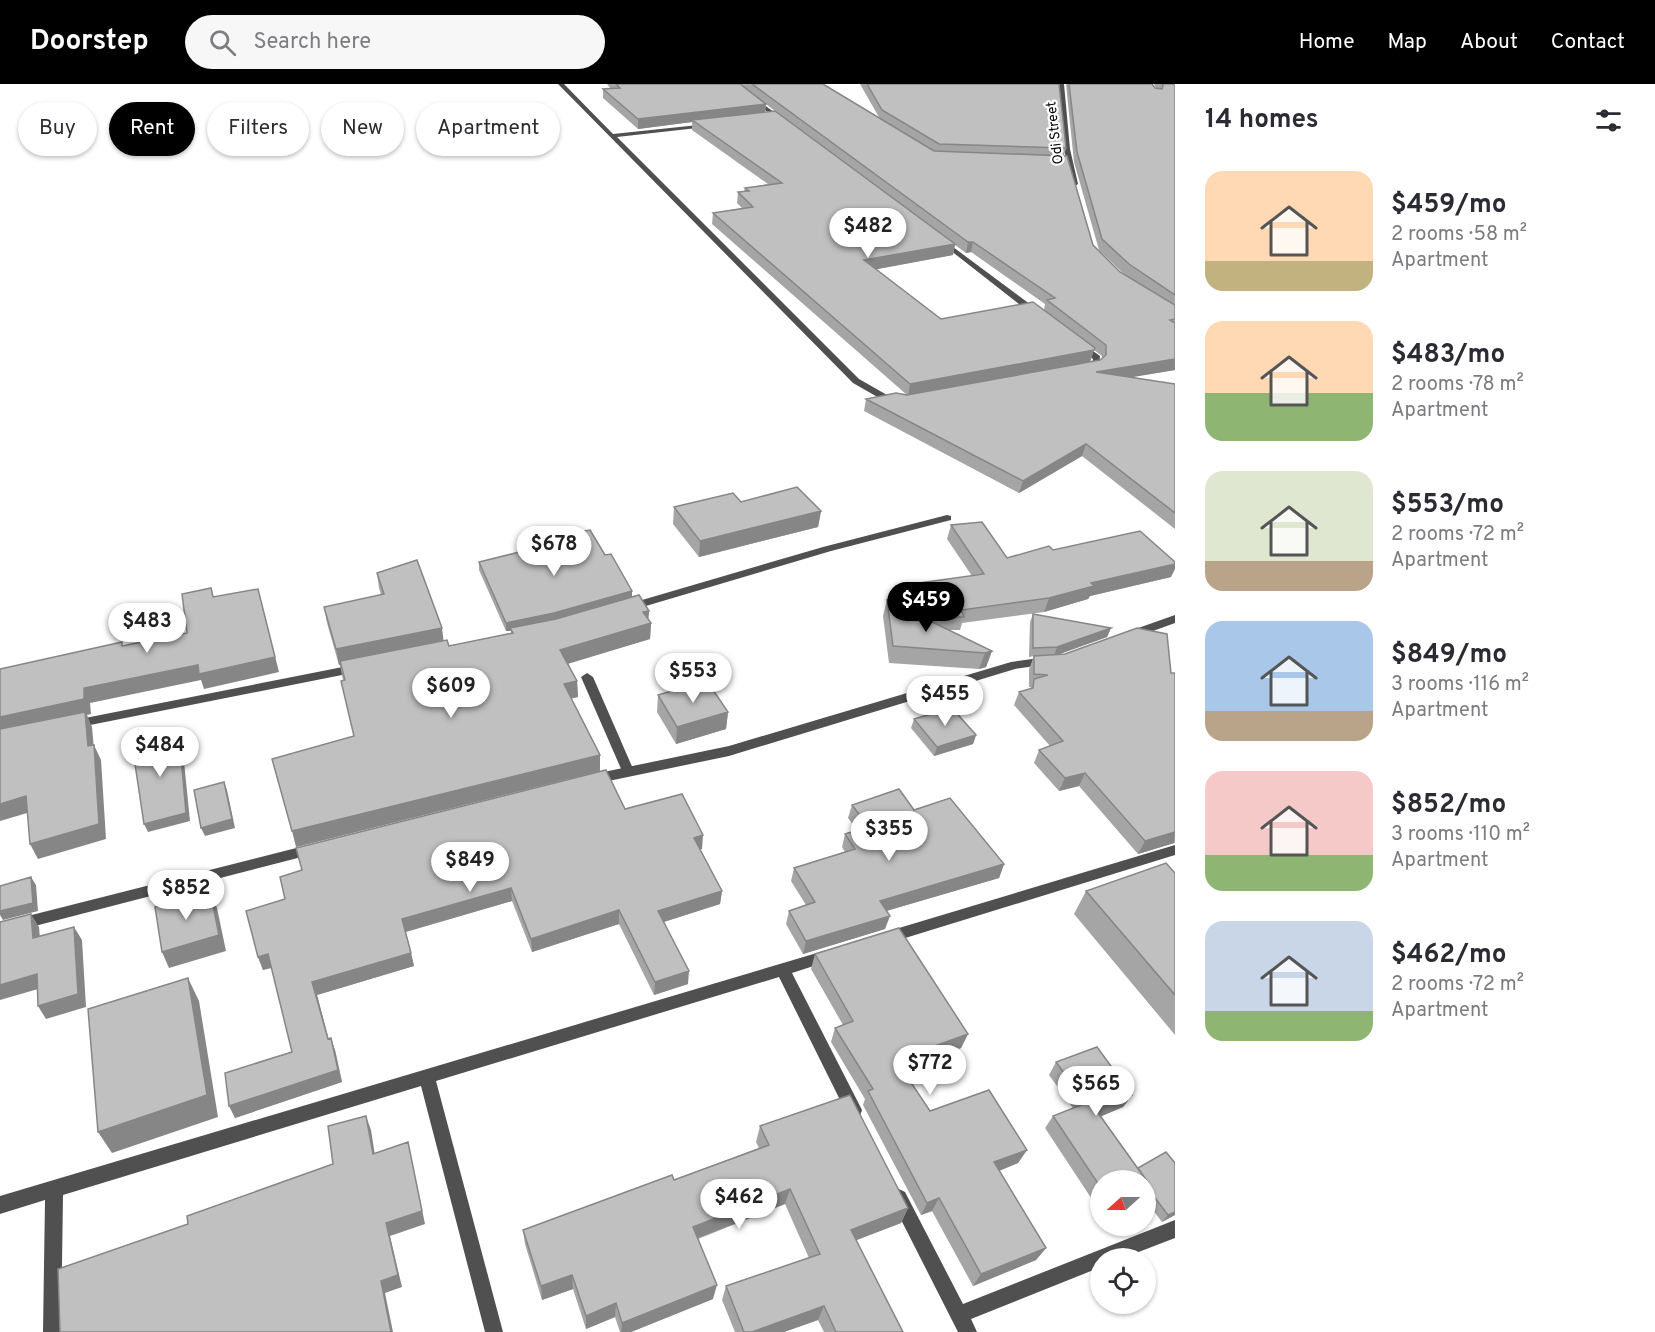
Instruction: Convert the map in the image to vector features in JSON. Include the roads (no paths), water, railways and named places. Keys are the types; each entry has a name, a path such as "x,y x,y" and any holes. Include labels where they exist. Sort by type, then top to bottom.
{"street":[{"path":"561,84 856,381 884,397 904,402"},
{"path":"734,84 795,130"},
{"name":"Odi Street","path":"1061,84 1069,162 1078,198"},
{"path":"764,118 776,116"},
{"path":"612,136 718,123"},
{"path":"1058,161 1069,162"},
{"path":"936,237 1048,322"},
{"path":"1074,342 1097,358 1096,366 1074,370"},
{"path":"612,612 826,549 947,518"},
{"path":"1122,639 1175,619"},
{"path":"583,782 729,751 1015,665 1041,661 1055,662"},
{"path":"64,726 368,665"},
{"path":"587,677 628,771"},
{"path":"0,929 320,848"},
{"path":"873,942 1175,850"},
{"path":"0,1205 839,952"},
{"path":"783,969 863,1126"},
{"path":"427,1078 494,1332"},
{"path":"890,1179 968,1332"},
{"path":"52,1332 54,1189"},
{"path":"958,1315 1175,1229"}]}
